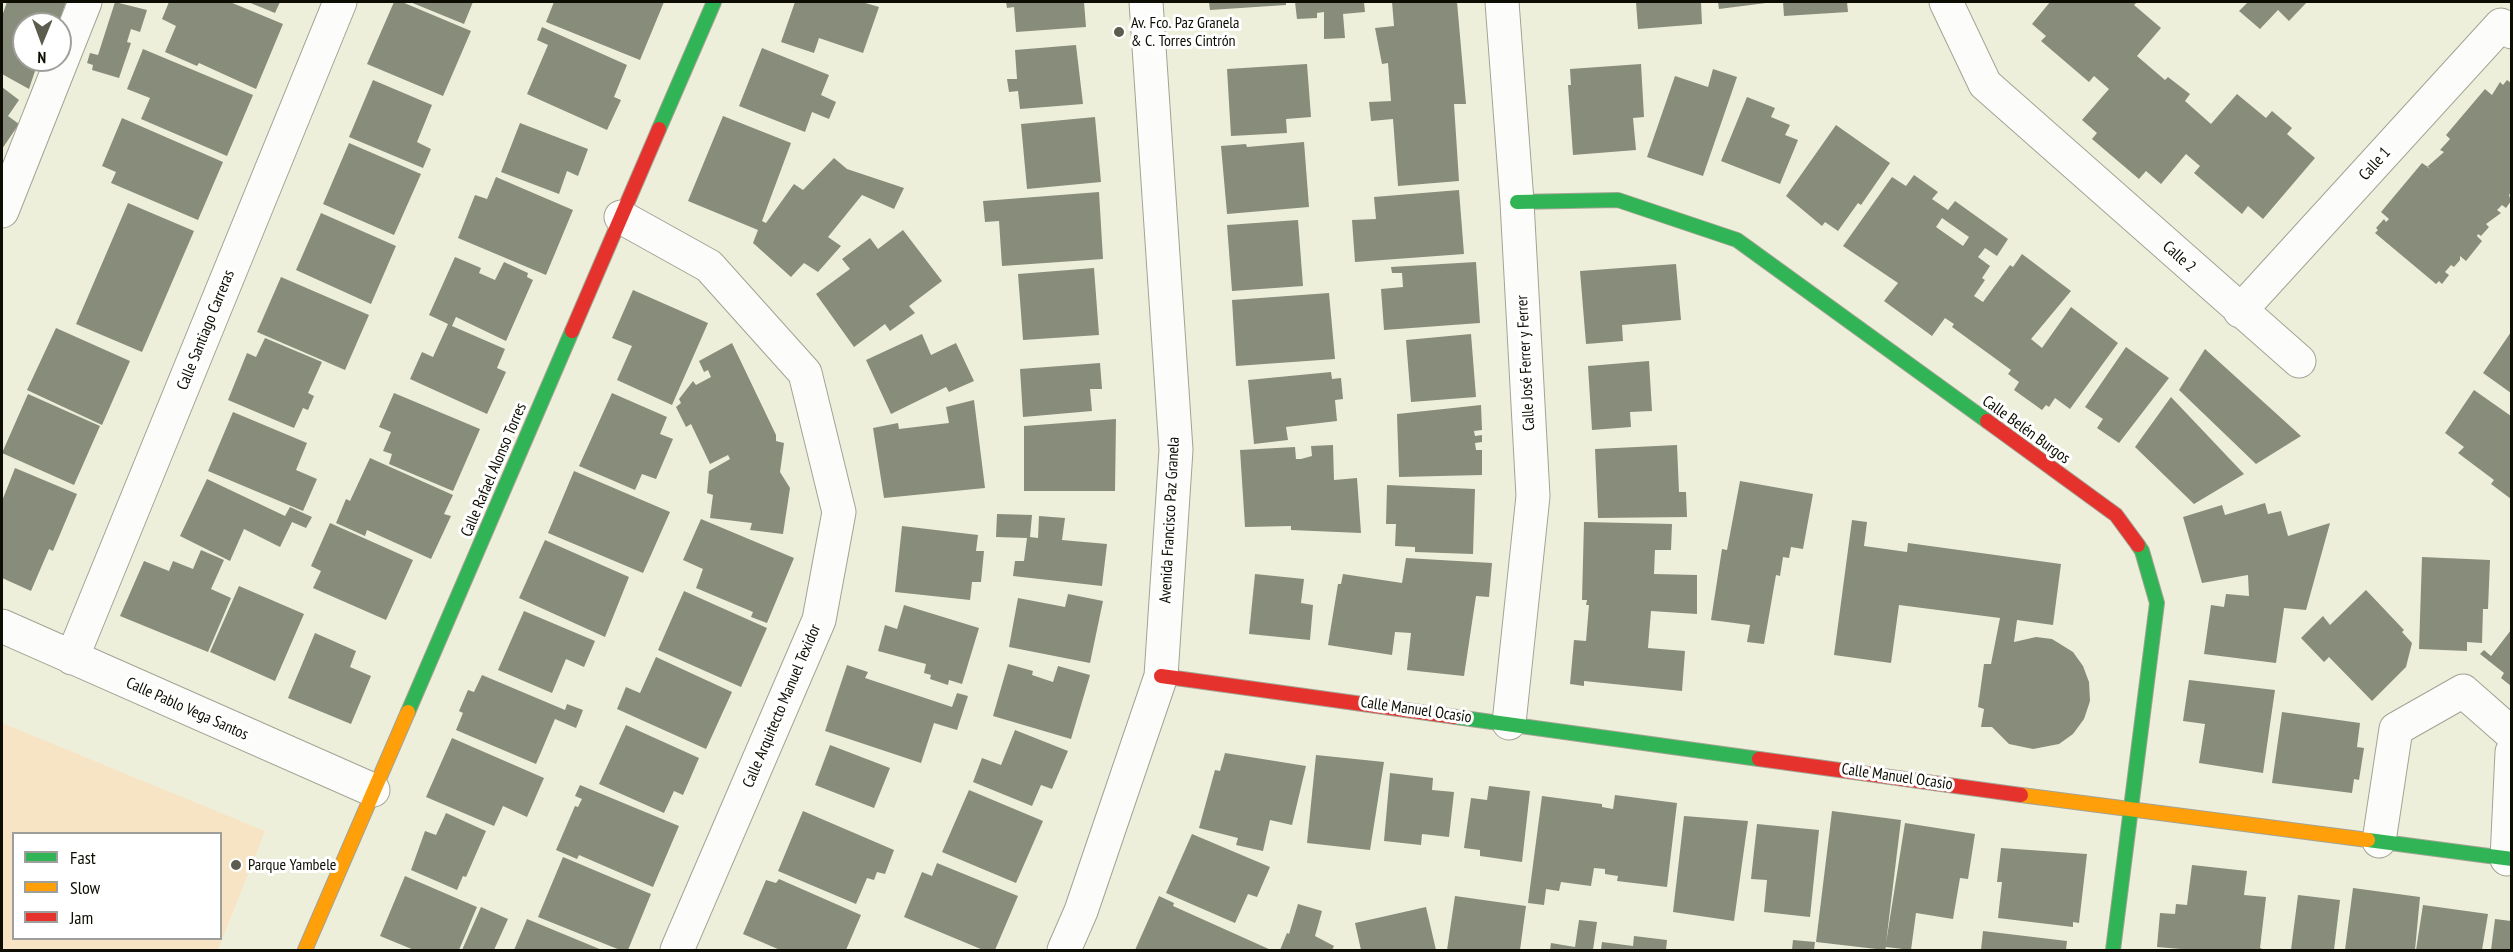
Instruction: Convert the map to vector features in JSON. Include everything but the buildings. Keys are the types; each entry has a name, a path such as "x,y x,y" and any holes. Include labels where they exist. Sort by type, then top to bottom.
{"street":[{"path":"2,211 84,2"},
{"name":"Calle Santiago Carreras","path":"72,658 340,2"},
{"name":"Calle Rafael Alonso Torres","path":"304,951 714,2"},
{"name":"Avenida Francisco Paz Granela","path":"1064,951 1081,911 1161,676 1176,450 1146,2"},
{"name":"Calle José Ferrer y Ferrer","path":"1502,2 1517,202 1533,496 1509,723"},
{"name":"Calle 2","path":"1946,2 1985,84 2299,361"},
{"name":"Calle 1","path":"2240,311 2501,25 2511,32"},
{"name":"Calle Belén Burgos","path":"1517,202 1618,200 1737,240 2116,515 2142,551 2157,603 2113,951"},
{"name":"Calle Arquitecto Manuel Texidor","path":"621,218 709,266 805,373 839,512 819,620 677,951"},
{"name":"Calle Pablo Vega Santos","path":"2,627 373,790"},
{"name":"Calle Manuel Ocasio","path":"1161,676 2131,810 2509,859"},
{"path":"2379,842 2396,729 2463,691 2511,734"},
{"path":"2509,859 2511,752"}],"shaded area":[{"name":"Parque Yambele","path":"2,723 265,831 222,940 222,832 12,832 12,940 222,940 218,950 2,950"}],"traffic: fast":[{"path":"659,129 714,2"},
{"path":"1517,202 1618,200 1737,240 1987,421"},
{"path":"408,712 572,331"},
{"path":"2113,950 2157,603 2142,551 2138,545"},
{"path":"1456,717 1759,759"},
{"path":"2368,840 2512,859"}],"traffic: slow":[{"path":"305,950 408,712"},
{"path":"2021,795 2368,840"}],"traffic: jam":[{"path":"572,331 659,129"},
{"path":"1987,421 2116,515 2138,545"},
{"path":"1161,676 1456,717"},
{"path":"1759,759 2021,795"}],"place":[{"name":"Av. Fco. Paz Granela & C. Torres Cintrón","path":"1119,32"},
{"name":"Parque Yambele","path":"236,865"}]}
